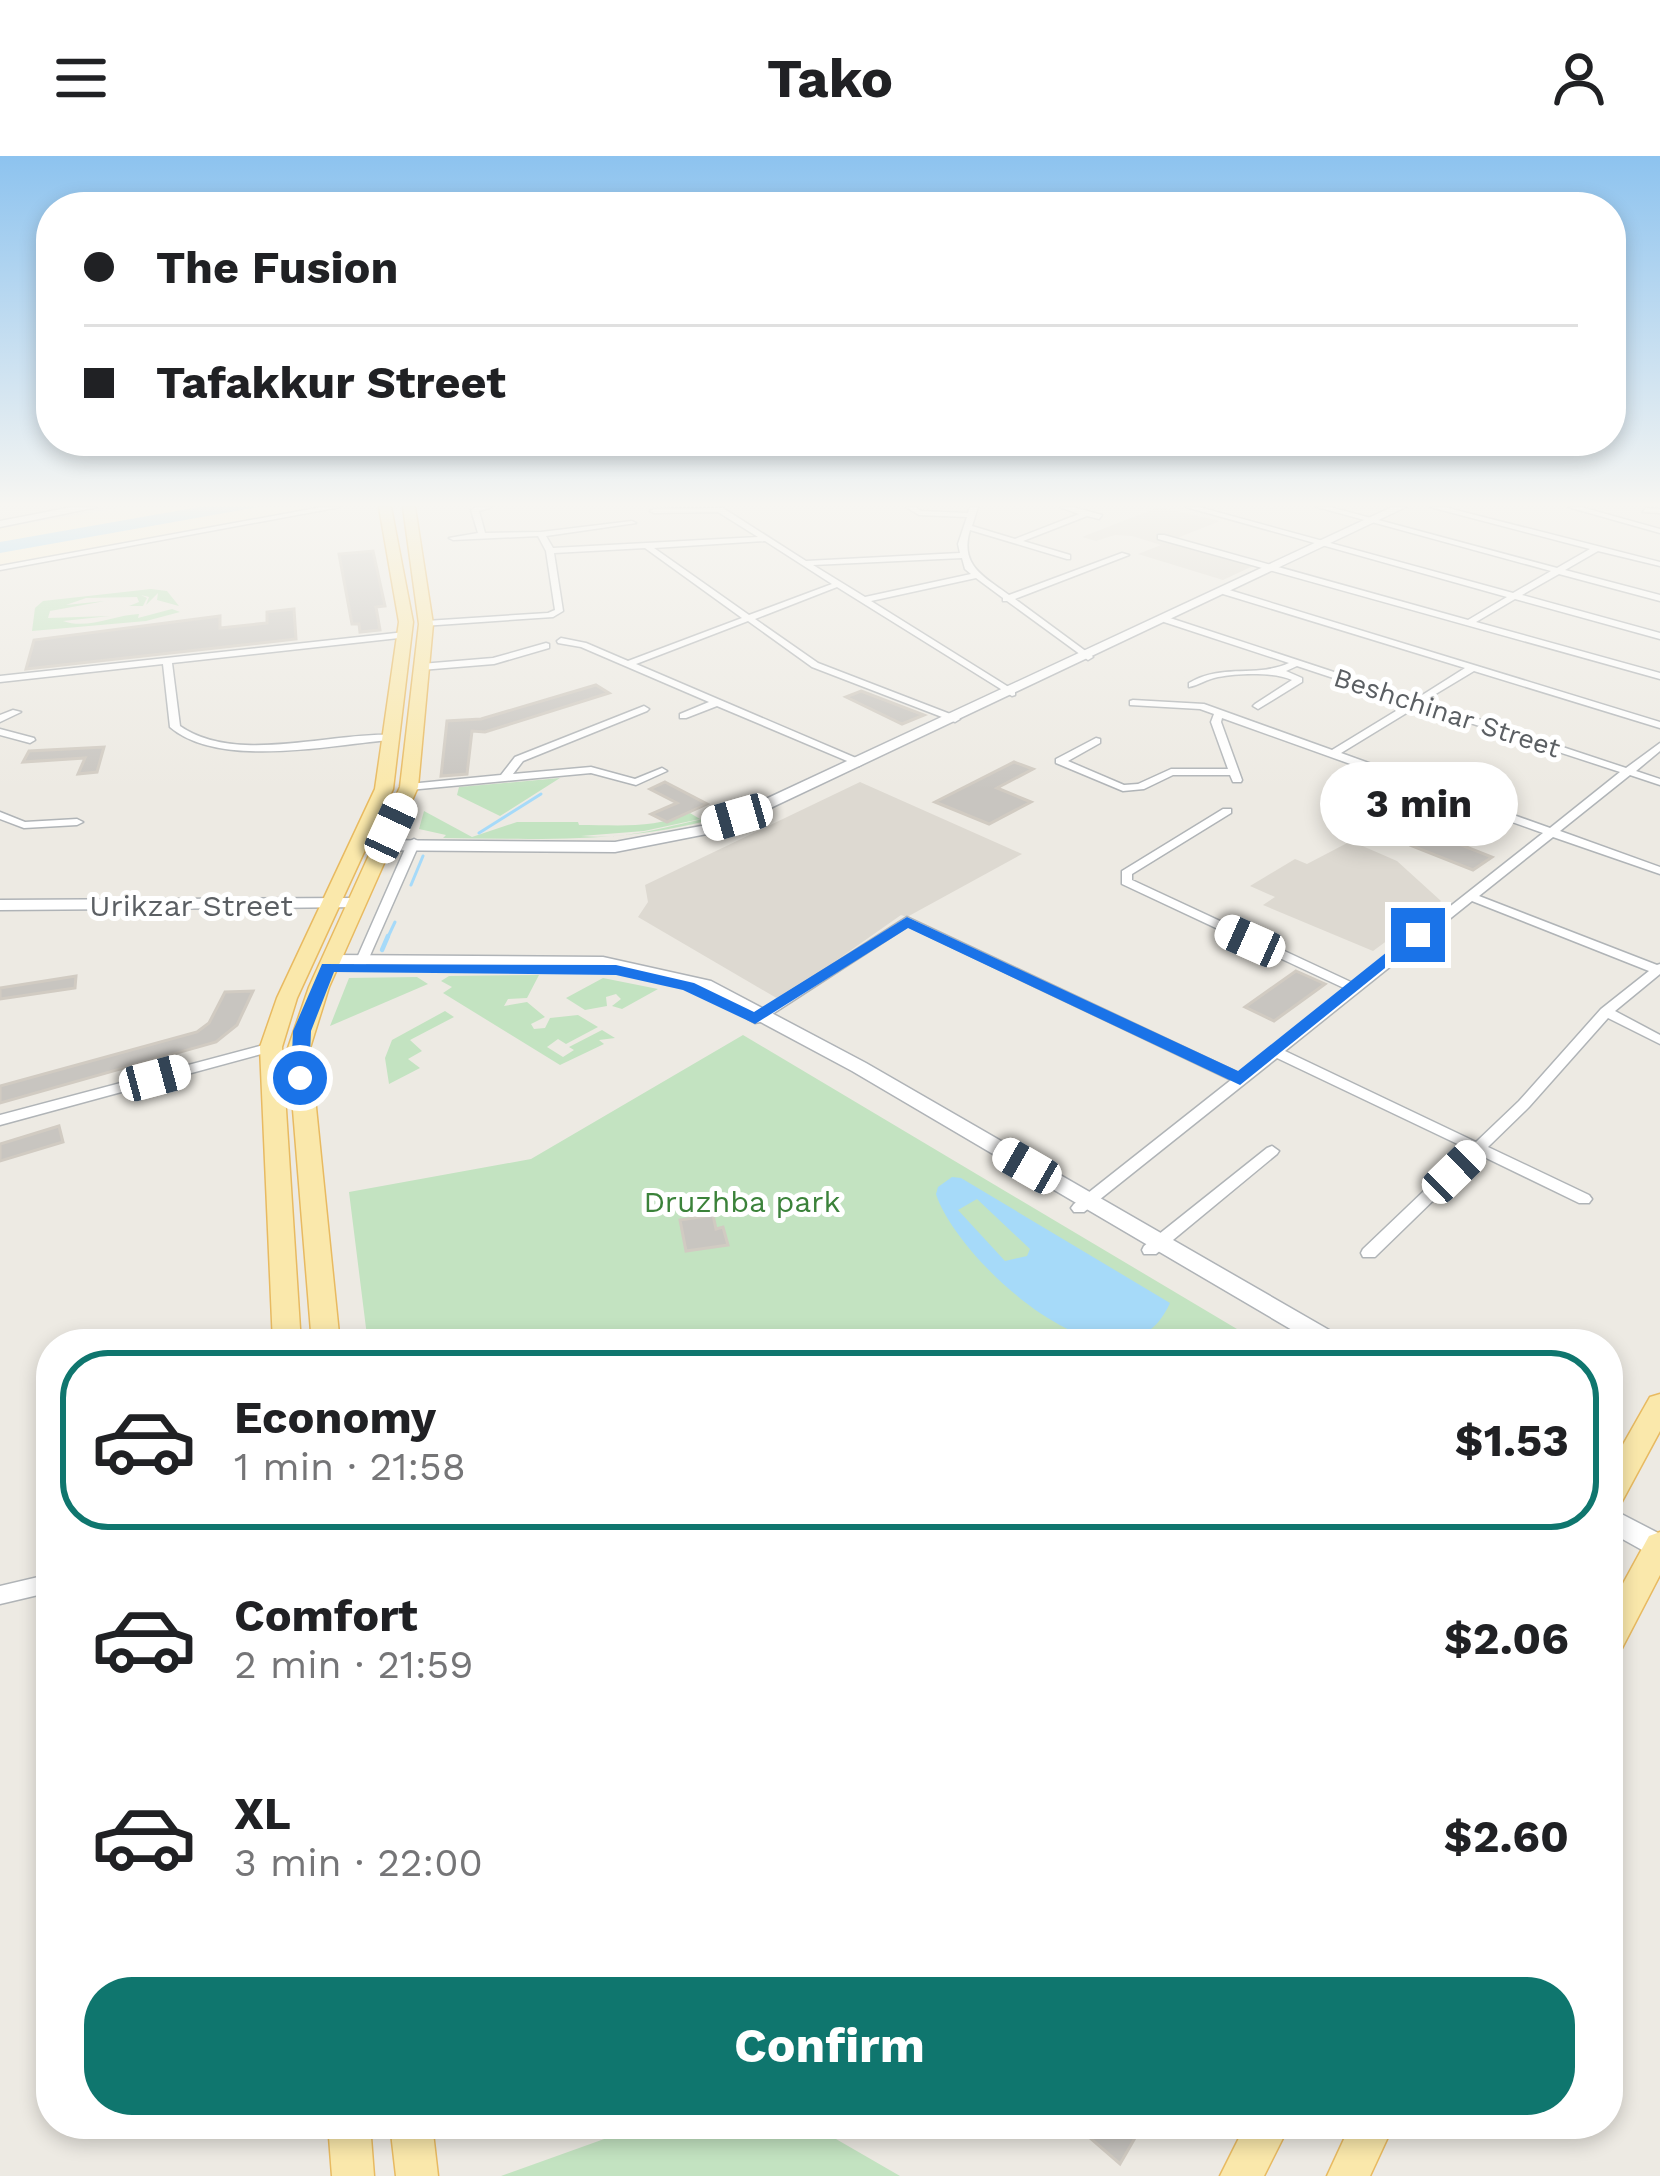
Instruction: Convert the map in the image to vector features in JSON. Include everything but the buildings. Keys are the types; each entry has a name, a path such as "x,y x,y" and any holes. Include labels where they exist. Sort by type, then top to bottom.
{"main road":[{"path":"324,1329 299,1048 329,964 340,903 382,796 405,635 404,601"},
{"path":"286,1329 273,1145 272,1047 286,998 340,903 384,845 409,787 426,624 423,601"},
{"path":"360,844 638,845 695,835 1206,601"},
{"path":"395,702 417,701"},
{"name":"Urikzar Street","path":"0,901 340,903"},
{"path":"329,964 616,970 688,987 759,1016 1307,1329"},
{"path":"273,1145 290,1147 306,1139"},
{"path":"1155,1246 1286,1329"},
{"path":"284,1304 303,1294 321,1296"},
{"path":"1623,1473 1660,1405"},
{"path":"1623,1509 1660,1531"},
{"path":"1623,1526 1660,1547 1623,1615"},
{"path":"350,2139 353,2176"},
{"path":"413,2139 417,2176"},
{"path":"1241,2176 1261,2139"},
{"path":"1348,2176 1366,2139"}],"street":[{"path":"426,624 558,614 556,601"},
{"path":"721,601 815,665 955,718"},
{"path":"628,664 790,601"},
{"path":"864,601 1012,693"},
{"path":"1009,601 1088,657"},
{"path":"1256,601 1660,724"},
{"path":"1395,601 1660,676"},
{"path":"1470,622 1507,601"},
{"path":"1536,601 1660,636"},
{"name":"Beshchinar Street","path":"1167,620 1660,782"},
{"path":"0,679 405,635"},
{"path":"561,641 583,644 859,763"},
{"path":"421,668 494,662 546,646"},
{"path":"167,659 175,727 183,736 234,746 390,737"},
{"path":"1281,672 1294,664"},
{"path":"1334,753 1472,668"},
{"path":"1192,685 1212,672 1281,672 1299,680 1258,706"},
{"path":"683,716 718,702"},
{"path":"1133,703 1201,706 1660,871"},
{"path":"504,778 519,759 644,709"},
{"path":"0,719 16,712"},
{"path":"1096,741 1060,760 1123,788 1140,788 1171,772 1235,776 1216,722 1219,713"},
{"path":"0,732 30,740"},
{"path":"1084,1205 1660,746"},
{"path":"409,787 591,770 636,782 662,771"},
{"path":"1227,811 1126,873 1126,882 1353,988"},
{"path":"0,815 24,825 77,822"},
{"path":"360,964 413,845"},
{"path":"1369,1253 1476,1150 1606,1012 1659,969 1470,896"},
{"path":"759,1016 907,921 1240,1079"},
{"path":"1606,1012 1660,1040"},
{"path":"0,1120 272,1047"},
{"path":"1274,1051 1584,1199"},
{"path":"1155,1246 1272,1150"},
{"path":"0,1595 36,1587"}],"shaded area":[{"path":"860,782 1022,854 907,917 901,915 780,1000 638,917 648,902 645,885"},
{"path":"1351,841 1397,861 1441,901 1373,951 1263,905 1275,897 1250,886 1295,859 1307,864"}],"green space":[{"path":"43,601 77,601 66,605 104,601 50,611 48,618 110,616 63,621 81,624 172,609 180,612 146,621 32,631 35,608"},
{"path":"560,778 500,816 457,795 459,787"},
{"path":"424,811 472,837 517,822 636,825 690,813 700,819 644,831 581,836 600,837 443,838 446,835 419,829"},
{"path":"730,814 695,824 625,835 657,829"},
{"path":"539,975 527,998 508,999 504,1006 527,1002 545,1017 531,1024 534,1029 545,1028 550,1018 578,1015 598,1027 566,1044 558,1039 547,1047 563,1057 574,1050 569,1047 602,1030 615,1038 599,1040 604,1044 560,1065 443,993 452,987 441,981 449,976"},
{"path":"417,977 428,984 330,1026 349,978"},
{"path":"603,978 658,989 622,1009 612,1006 621,999 616,994 606,997 607,1006 585,1010 566,998"},
{"path":"445,1011 454,1017 410,1040 422,1051 408,1059 420,1068 389,1084 385,1058 392,1040"},
{"name":"Druzhba park","path":"743,1035 1237,1329 366,1329 349,1192 531,1159"},
{"path":"604,2139 836,2139 900,2176 501,2176"}],"water":[{"path":"952,1177 961,1178 1170,1303 1149,1329 1070,1329 1006,1286 974,1254 936,1194","holes":["977,1199 1030,1249 1027,1256 1005,1261 958,1210"]}],"waterway":[{"path":"479,833 541,794"},
{"path":"411,885 423,856"},
{"path":"387,939 395,922"},
{"path":"382,950 388,936"}],"route":[{"path":"300,1078 302,1031 328,967 616,970 688,987 755,1019 907,921 1240,1079 1418,935"}]}
